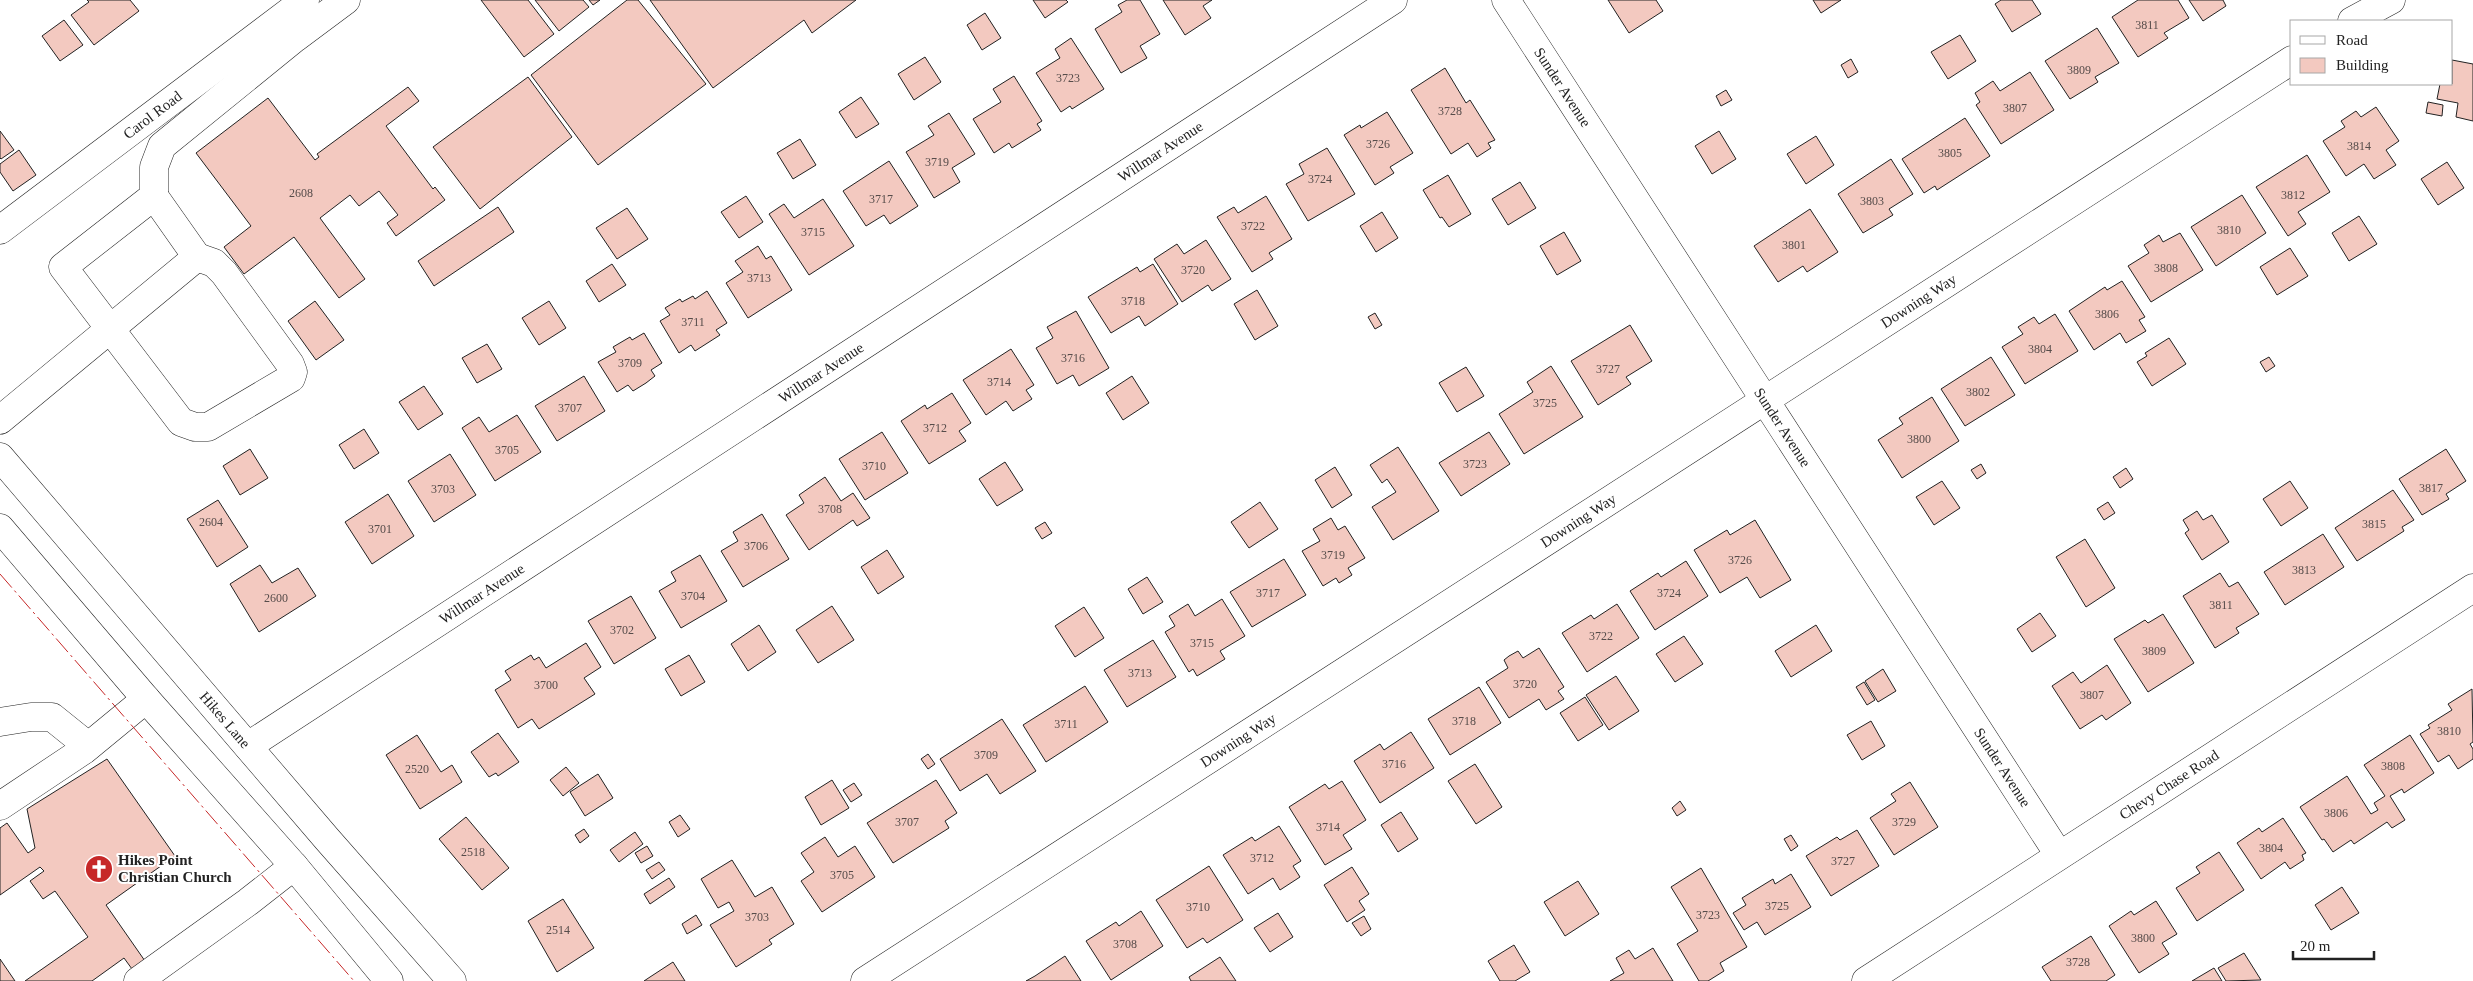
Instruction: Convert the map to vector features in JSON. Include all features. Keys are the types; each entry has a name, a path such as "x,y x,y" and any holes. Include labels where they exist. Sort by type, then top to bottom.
{"street":[{"name":"Carol Road","path":"0,230 305,0"},
{"path":"154,196 62,267 181,422 195,427 208,427 291,378 293,372 290,364 224,273 214,263 197,257 154,196 154,167 162,146 295,38 346,0"},
{"name":"Willmar Avenue","path":"248,746 1393,0"},
{"name":"Sunder Avenue","path":"1506,0 2059,855"},
{"path":"2354,20 2391,0"},
{"name":"Downing Way","path":"865,981 2290,61"},
{"path":"0,420 197,257"},
{"name":"Hikes Lane","path":"0,457 452,981"},
{"path":"0,528 146,699 294,866 389,981"},
{"name":"Chevy Chase Road","path":"1866,981 2473,588"},
{"path":"0,806 88,746 146,699"},
{"path":"0,722 32,717 52,717 88,746"},
{"path":"138,981 248,902 294,866"}],"building":[{"path":"87,0 130,0 139,11 94,45 71,15 89,2"},
{"path":"481,0 528,0 554,34 524,57"},
{"path":"535,0 583,0 589,7 559,31"},
{"path":"589,0 600,0 593,5"},
{"path":"627,0 638,0 706,84 598,165 531,75"},
{"path":"650,0 856,0 812,33 804,20 713,88"},
{"path":"1033,0 1066,0 1068,2 1045,18"},
{"path":"1127,0 1140,0 1160,34 1140,46 1147,58 1121,73 1095,29 1122,12 1118,5"},
{"path":"1163,0 1212,0 1203,6 1211,18 1185,35"},
{"path":"1608,0 1656,0 1663,11 1629,33"},
{"path":"1813,0 1841,0 1821,13"},
{"path":"2001,0 2032,0 2041,14 2012,32 1995,4"},
{"path":"2138,0 2178,0 2189,18 2164,33 2168,38 2138,57 2112,17"},
{"path":"2189,0 2223,0 2226,6 2203,21"},
{"path":"985,13 1001,38 982,50 967,25"},
{"path":"64,20 83,45 60,61 42,36"},
{"path":"2097,28 2119,63 2095,77 2098,82 2070,99 2045,61"},
{"path":"1960,35 1976,61 1948,79 1931,52"},
{"path":"1071,38 1104,89 1072,109 1070,106 1061,112 1036,73 1060,58 1055,49"},
{"path":"925,57 941,82 914,100 898,74"},
{"path":"1851,59 1858,72 1848,78 1841,65"},
{"path":"2453,60 2473,64 2473,121 2456,117 2458,103 2437,99 2440,85 2453,85"},
{"path":"1445,68 1466,103 1470,100 1495,140 1488,143 1491,148 1477,157 1468,143 1451,154 1411,90"},
{"path":"2030,72 2054,110 2001,144 1976,105 1980,102 1975,93 1993,81 2000,91"},
{"path":"1014,76 1042,121 1037,124 1041,130 1012,148 1009,143 994,153 973,119 1001,102 993,89"},
{"path":"528,77 572,137 480,209 433,147"},
{"path":"408,87 419,101 386,126 433,189 435,187 445,200 396,236 387,223 398,215 379,191 359,206 350,195 320,218 365,279 339,298 294,237 244,274 224,247 251,226 196,153 268,98 315,160 319,157 317,154"},
{"path":"1726,90 1732,100 1721,106 1716,96"},
{"path":"861,97 879,124 856,138 839,112"},
{"path":"2428,102 2443,105 2442,116 2426,113"},
{"path":"2376,107 2399,141 2386,150 2396,165 2374,179 2364,164 2346,176 2323,141 2345,127 2341,121 2356,111 2361,117"},
{"path":"1387,112 1413,153 1390,167 1394,173 1375,185 1344,135 1360,125 1361,128"},
{"path":"949,113 975,154 952,168 960,182 934,198 906,152 934,135 928,126"},
{"path":"1965,118 1990,156 1937,190 1935,186 1924,193 1902,159"},
{"path":"0,131 14,150 1,159 0,158"},
{"path":"1719,131 1736,159 1712,174 1695,146"},
{"path":"1816,136 1834,165 1806,184 1787,154"},
{"path":"800,139 816,165 793,179 777,153"},
{"path":"1327,148 1355,194 1308,221 1286,184 1304,174 1299,164"},
{"path":"19,150 36,175 13,191 0,172 0,164"},
{"path":"2307,155 2330,192 2298,212 2306,224 2288,236 2256,187"},
{"path":"1891,159 1913,194 1889,209 1893,215 1863,233 1838,194"},
{"path":"889,161 918,206 890,224 884,215 866,226 843,191"},
{"path":"2447,162 2464,188 2438,205 2421,179"},
{"path":"1448,175 1471,214 1449,227 1442,217 1440,218 1423,190"},
{"path":"1520,182 1536,208 1508,225 1492,199"},
{"path":"2242,195 2266,233 2216,266 2191,227"},
{"path":"746,196 763,222 739,238 721,212"},
{"path":"1266,196 1292,239 1269,253 1273,259 1252,272 1217,217 1234,207 1238,213"},
{"path":"823,199 854,246 809,275 769,214 784,204 794,218"},
{"path":"498,207 514,232 434,286 418,261"},
{"path":"627,208 648,239 617,259 596,228"},
{"path":"1810,209 1838,252 1807,272 1803,266 1778,282 1754,246"},
{"path":"1382,212 1398,238 1376,252 1360,226"},
{"path":"2359,216 2377,244 2349,261 2332,233"},
{"path":"1564,232 1581,261 1557,275 1540,246"},
{"path":"2180,233 2203,270 2151,302 2128,266 2149,253 2144,245 2159,235 2163,242"},
{"path":"1206,240 1231,279 1212,291 1208,285 1182,302 1154,259 1177,244 1184,254"},
{"path":"758,246 766,259 771,256 792,290 748,318 726,283 743,272 735,261"},
{"path":"2290,248 2308,276 2277,295 2260,267"},
{"path":"612,264 626,285 599,302 586,281"},
{"path":"1153,264 1178,304 1145,326 1139,316 1111,333 1088,297 1137,267 1140,272"},
{"path":"2122,281 2145,317 2139,320 2146,331 2126,343 2120,333 2094,350 2069,311 2105,287 2107,290"},
{"path":"1257,290 1278,326 1255,340 1234,304"},
{"path":"707,291 727,323 716,330 720,335 695,351 691,345 679,353 660,321 670,315 665,308 680,299 682,302 693,296 695,299"},
{"path":"315,301 344,340 316,360 288,321"},
{"path":"549,301 566,328 539,345 522,318"},
{"path":"1076,311 1109,368 1079,386 1073,375 1057,384 1036,348 1053,338 1047,327"},
{"path":"1375,313 1382,325 1375,329 1368,317"},
{"path":"2055,314 2078,351 2025,384 2002,347 2023,334 2018,327 2034,317 2039,324"},
{"path":"1630,325 1652,361 1626,377 1631,384 1598,405 1571,361"},
{"path":"644,333 662,363 651,370 655,376 646,383 633,391 628,385 617,392 598,362 616,352 613,347 630,337 632,340"},
{"path":"2169,338 2186,364 2152,386 2137,362 2147,356 2145,353"},
{"path":"487,344 502,369 477,383 462,358"},
{"path":"1011,349 1034,385 1026,390 1032,399 1013,411 1006,401 986,415 963,380"},
{"path":"1991,357 2015,395 1965,426 1941,389"},
{"path":"2269,357 2275,366 2266,372 2260,362"},
{"path":"1551,366 1583,417 1524,454 1499,414 1533,392 1527,382"},
{"path":"1466,367 1484,396 1457,412 1439,383"},
{"path":"584,376 605,411 557,441 535,406"},
{"path":"1132,376 1149,403 1123,420 1106,393"},
{"path":"424,386 443,414 418,430 399,402"},
{"path":"952,393 971,423 959,431 966,441 929,464 901,421 925,405 927,409"},
{"path":"1932,397 1959,441 1902,478 1878,440 1903,424 1899,418"},
{"path":"517,415 541,452 495,481 462,428 479,417 489,432"},
{"path":"364,429 379,453 354,469 339,445"},
{"path":"882,432 908,473 865,500 839,459"},
{"path":"1489,432 1510,464 1461,496 1439,463"},
{"path":"1398,447 1439,511 1393,540 1372,507 1396,492 1387,479 1382,483 1370,465"},
{"path":"250,449 268,478 240,495 223,466"},
{"path":"2446,449 2466,481 2446,494 2449,499 2422,515 2399,479"},
{"path":"450,454 476,495 434,522 408,481"},
{"path":"1005,462 1023,490 997,506 979,479"},
{"path":"1981,464 1986,473 1977,479 1971,470"},
{"path":"1335,467 1352,495 1332,508 1315,480"},
{"path":"2126,468 2133,479 2120,488 2113,477"},
{"path":"825,477 841,501 853,493 870,518 857,526 853,520 809,550 786,515 804,503 799,495"},
{"path":"1942,481 1960,508 1934,525 1916,497"},
{"path":"2290,481 2308,508 2281,526 2263,499"},
{"path":"2393,490 2414,520 2402,527 2404,531 2357,561 2335,528"},
{"path":"388,494 414,536 372,564 345,522"},
{"path":"218,500 248,547 217,567 187,519"},
{"path":"1260,502 1278,529 1249,548 1231,522"},
{"path":"2108,502 2115,513 2104,520 2097,509"},
{"path":"2197,511 2203,520 2212,515 2229,542 2202,560 2185,533 2189,530 2183,520"},
{"path":"762,514 789,559 743,587 721,551 738,541 733,532"},
{"path":"1331,518 1338,530 1345,526 1365,558 1348,568 1352,575 1339,583 1336,578 1323,586 1302,551 1320,541 1313,529"},
{"path":"1755,520 1791,580 1760,598 1747,577 1720,593 1694,550 1727,530 1730,535"},
{"path":"1045,522 1052,533 1042,539 1035,528"},
{"path":"2323,534 2344,567 2285,605 2264,572"},
{"path":"2085,539 2115,588 2086,607 2056,557"},
{"path":"887,550 904,577 878,594 861,567"},
{"path":"700,555 727,601 681,628 659,591 676,581 671,572"},
{"path":"1284,559 1306,595 1252,627 1230,592"},
{"path":"1686,561 1708,596 1655,630 1630,591 1658,573 1661,577"},
{"path":"260,565 272,583 298,568 316,596 259,632 230,584"},
{"path":"2220,573 2229,587 2238,582 2259,614 2236,628 2239,633 2215,648 2183,596"},
{"path":"1147,577 1163,602 1143,614 1128,589"},
{"path":"631,596 656,638 614,664 588,621"},
{"path":"1222,599 1245,636 1220,651 1225,659 1197,676 1193,669 1189,672 1165,632 1175,626 1169,616 1188,604 1195,616"},
{"path":"1617,604 1639,638 1587,672 1562,633 1591,615 1594,619"},
{"path":"832,606 854,640 818,663 796,630"},
{"path":"1084,607 1104,638 1075,657 1055,626"},
{"path":"2040,613 2056,636 2032,652 2017,629"},
{"path":"2163,614 2194,663 2148,692 2114,639 2145,620 2148,623"},
{"path":"759,625 776,652 748,671 731,644"},
{"path":"1816,625 1832,651 1791,677 1775,651"},
{"path":"1684,636 1703,664 1675,682 1656,654"},
{"path":"1153,640 1176,677 1127,707 1104,670"},
{"path":"586,643 601,667 584,678 595,694 539,729 532,719 518,728 495,690 511,680 505,671 531,655 534,660 539,657 546,668"},
{"path":"1539,648 1564,687 1558,691 1564,699 1546,710 1539,699 1509,718 1486,682 1508,668 1504,660 1509,656 1518,651 1523,658"},
{"path":"689,655 705,682 681,696 665,669"},
{"path":"2107,665 2131,703 2106,720 2102,715 2080,729 2052,686 2073,672 2081,683"},
{"path":"1883,669 1896,691 1878,702 1865,681"},
{"path":"1616,676 1639,711 1609,730 1586,695"},
{"path":"1864,682 1875,700 1867,705 1856,687"},
{"path":"1085,686 1108,722 1046,762 1023,725"},
{"path":"1479,687 1501,723 1450,755 1428,719"},
{"path":"2472,689 2473,742 2470,744 2473,749 2473,759 2458,769 2449,755 2438,762 2420,734 2430,728 2428,725 2452,710 2448,704"},
{"path":"1585,697 1603,725 1578,741 1560,713"},
{"path":"1002,719 1036,771 1000,794 987,774 960,791 940,759"},
{"path":"1871,721 1885,746 1862,760 1847,735"},
{"path":"1411,732 1434,768 1380,803 1354,761 1380,744 1384,750"},
{"path":"498,733 519,762 498,776 496,773 489,777 471,752"},
{"path":"417,735 441,772 452,765 462,782 420,809 386,755"},
{"path":"2410,735 2434,773 2404,793 2402,789 2390,796 2405,820 2392,828 2387,822 2354,844 2351,840 2333,852 2324,839 2322,840 2300,807 2347,776 2371,814 2378,810 2374,803 2385,796 2364,765"},
{"path":"928,754 935,764 928,769 921,759"},
{"name":"Hikes Point Christian Church","path":"107,759 175,856 106,905 145,961 132,969 124,958 92,981 25,981 88,937 55,891 43,899 30,881 44,871 40,867 0,895 0,828 7,823 28,853 35,848 27,809"},
{"path":"1475,764 1502,807 1476,824 1448,781"},
{"path":"566,767 579,783 563,796 550,780"},
{"path":"598,774 613,798 585,816 570,792"},
{"path":"832,780 849,808 821,825 805,797"},
{"path":"936,780 957,813 945,821 949,828 893,863 867,823"},
{"path":"1342,781 1366,820 1343,835 1352,849 1325,865 1289,807 1325,784 1329,789"},
{"path":"1910,782 1938,827 1894,855 1870,818 1896,801 1891,794"},
{"path":"854,783 862,795 851,802 843,790"},
{"path":"1680,801 1686,810 1677,816 1672,808"},
{"path":"1401,812 1418,839 1398,852 1381,825"},
{"path":"680,815 690,829 678,837 669,822"},
{"path":"466,817 509,868 482,890 439,839"},
{"path":"2283,818 2306,853 2302,855 2304,860 2290,869 2285,862 2261,879 2237,843 2259,828 2262,832"},
{"path":"1279,826 1301,861 1293,866 1300,877 1280,890 1273,878 1248,894 1223,855 1252,837 1255,841"},
{"path":"584,829 589,836 580,843 575,835"},
{"path":"1857,830 1879,866 1831,896 1806,856 1837,837 1840,840"},
{"path":"635,832 643,844 619,862 610,850"},
{"path":"1791,835 1798,846 1791,851 1784,839"},
{"path":"825,837 838,857 855,846 875,877 822,912 801,881 814,872 801,853"},
{"path":"647,846 653,856 641,863 635,853"},
{"path":"2219,852 2244,890 2197,921 2176,888 2200,873 2196,867"},
{"path":"732,860 755,897 772,887 794,924 769,940 772,944 736,967 710,925 734,911 729,902 718,908 701,879"},
{"path":"659,862 665,870 652,879 646,870"},
{"path":"1209,866 1243,920 1207,943 1203,938 1187,948 1156,900"},
{"path":"1352,867 1369,894 1359,901 1365,910 1347,922 1324,885"},
{"path":"1701,868 1747,947 1720,963 1724,971 1708,981 1699,981 1677,944 1698,931 1671,887"},
{"path":"1791,874 1811,907 1765,935 1757,922 1744,930 1733,913 1746,905 1742,898 1773,879 1775,884"},
{"path":"669,878 675,887 650,904 644,894"},
{"path":"1578,881 1599,914 1565,936 1544,902"},
{"path":"2342,887 2359,913 2331,930 2315,905"},
{"path":"563,899 594,948 557,972 528,921"},
{"path":"2156,901 2177,934 2162,943 2169,954 2139,973 2109,926 2131,911 2134,915"},
{"path":"1141,911 1163,946 1111,980 1086,941 1116,922 1119,926"},
{"path":"1278,913 1293,937 1270,952 1254,928"},
{"path":"696,915 702,925 687,934 682,924"},
{"path":"1364,916 1371,929 1361,936 1352,923"},
{"path":"2091,936 2115,975 2106,981 2051,981 2042,967"},
{"path":"1514,945 1530,972 1515,981 1500,981 1488,961"},
{"path":"1653,948 1673,981 1610,981 1624,973 1616,958 1629,950 1635,959"},
{"path":"2244,953 2261,980 2226,981 2218,968"},
{"path":"1065,956 1081,981 1026,981 1035,976"},
{"path":"1220,957 1236,981 1191,981 1189,977"},
{"path":"0,959 15,981 0,981"},
{"path":"673,962 685,981 644,981 650,977"},
{"path":"2214,968 2222,981 2192,981"}],"power":[{"path":"0,574 354,981"}],"place":[{"name":"Hikes Point Christian Church","path":"99,869"}]}
